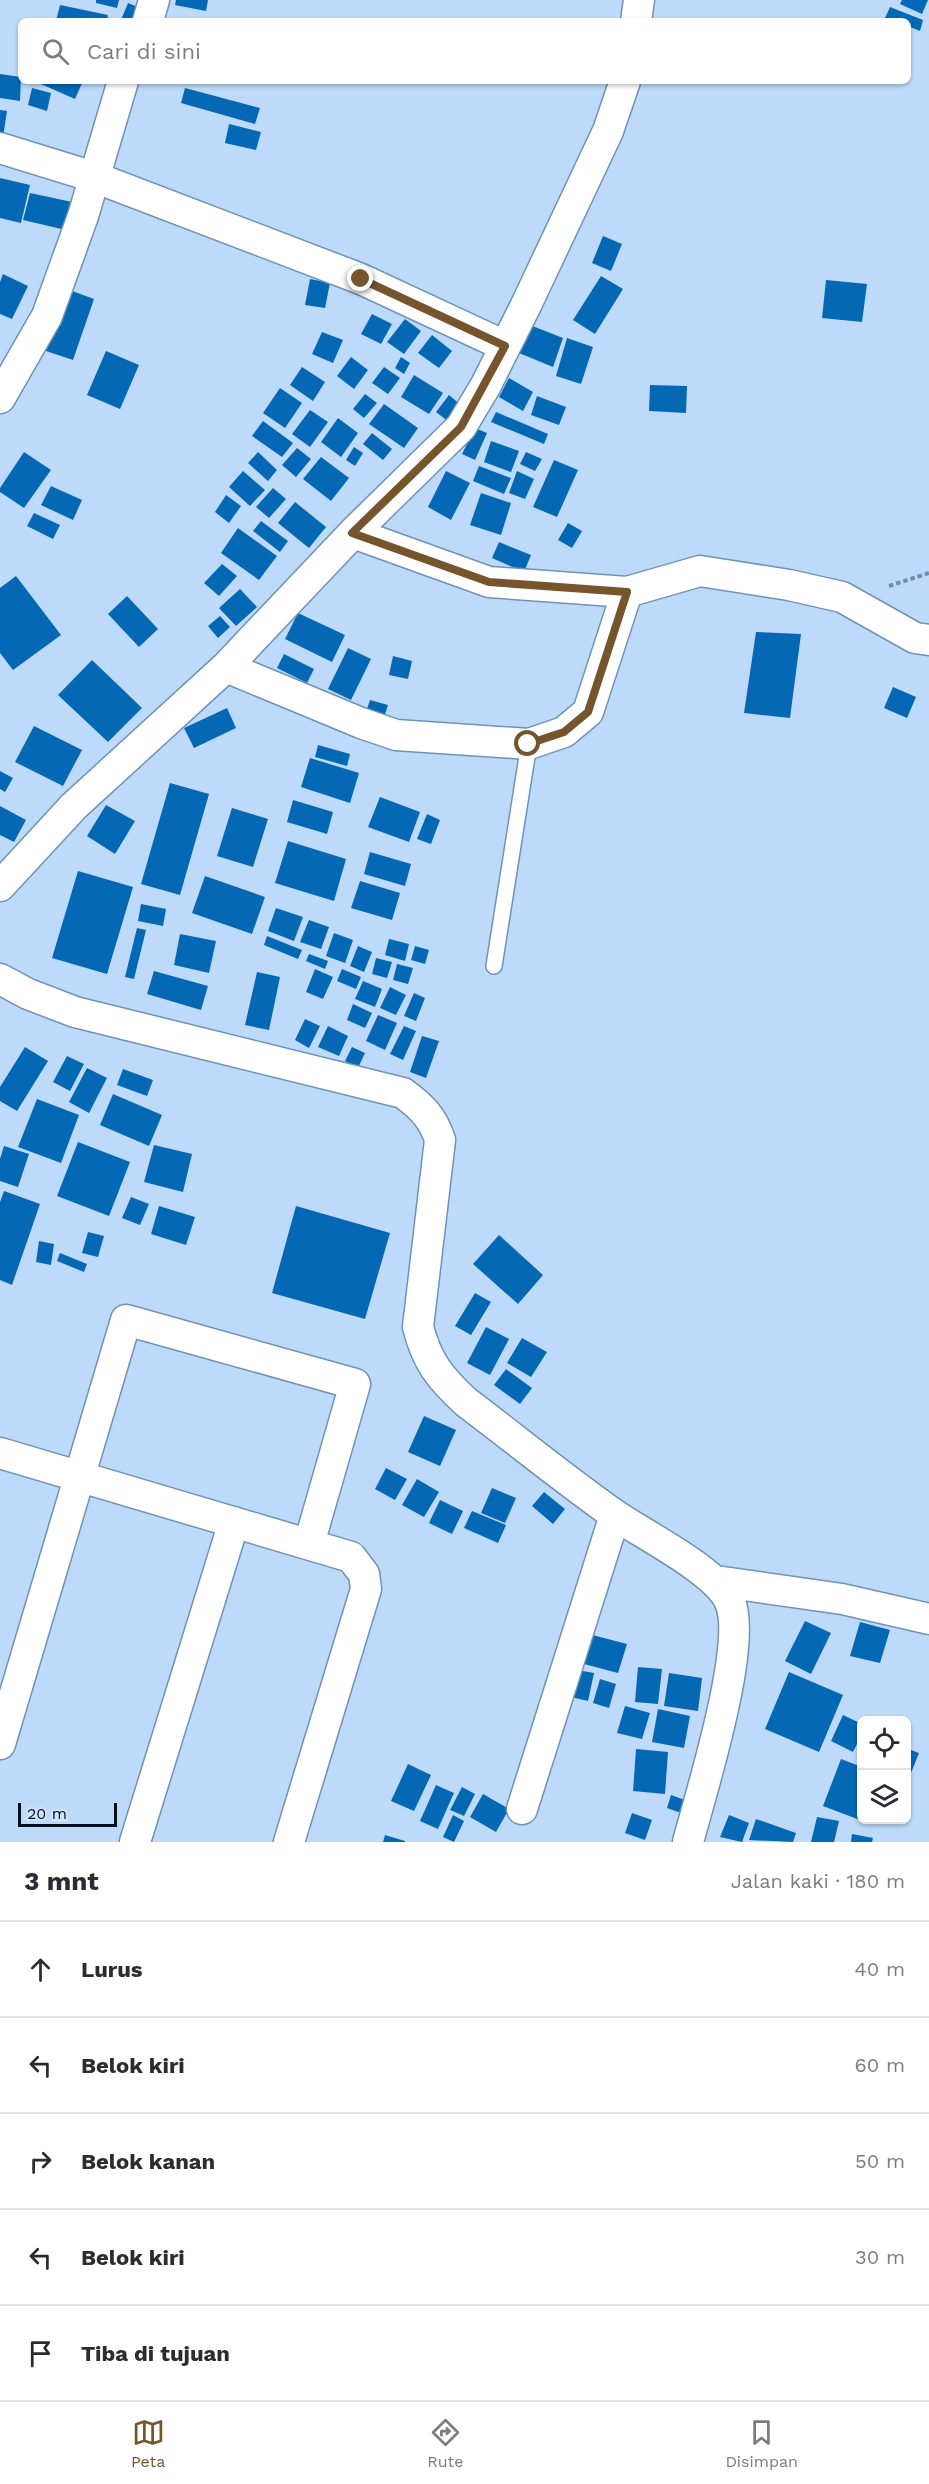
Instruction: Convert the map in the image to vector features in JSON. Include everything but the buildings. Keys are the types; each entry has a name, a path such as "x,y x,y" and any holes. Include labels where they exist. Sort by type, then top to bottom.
{"street":[{"path":"149,18 154,0"},
{"path":"636,18 639,0"},
{"path":"0,398 47,316 94,177 122,84"},
{"path":"0,886 74,806 226,667 352,533 461,427 505,346 608,131 625,84"},
{"path":"0,148 94,177 361,279 505,346"},
{"path":"352,533 489,582 627,592 700,571 766,581 842,597 915,638 929,640"},
{"path":"226,667 361,723 396,735 528,744 564,732 588,712 627,592"},
{"path":"0,979 28,994 75,1012 403,1093 422,1107 435,1124 440,1140 418,1328 425,1353 444,1382 466,1402 615,1515 716,1581 730,1602 735,1623 734,1642 723,1704 688,1842"},
{"path":"0,1744 126,1320 355,1384 309,1544"},
{"path":"0,1453 351,1557 364,1574 366,1589 289,1842"},
{"path":"522,1809 615,1515"},
{"path":"135,1842 234,1522"},
{"path":"716,1581 842,1599 929,1619"}],"lane":[{"path":"494,966 528,744"}],"route":[{"path":"361,279 505,346 486,385 461,427 352,533 489,582 627,592 588,712 564,732 528,744"}]}
